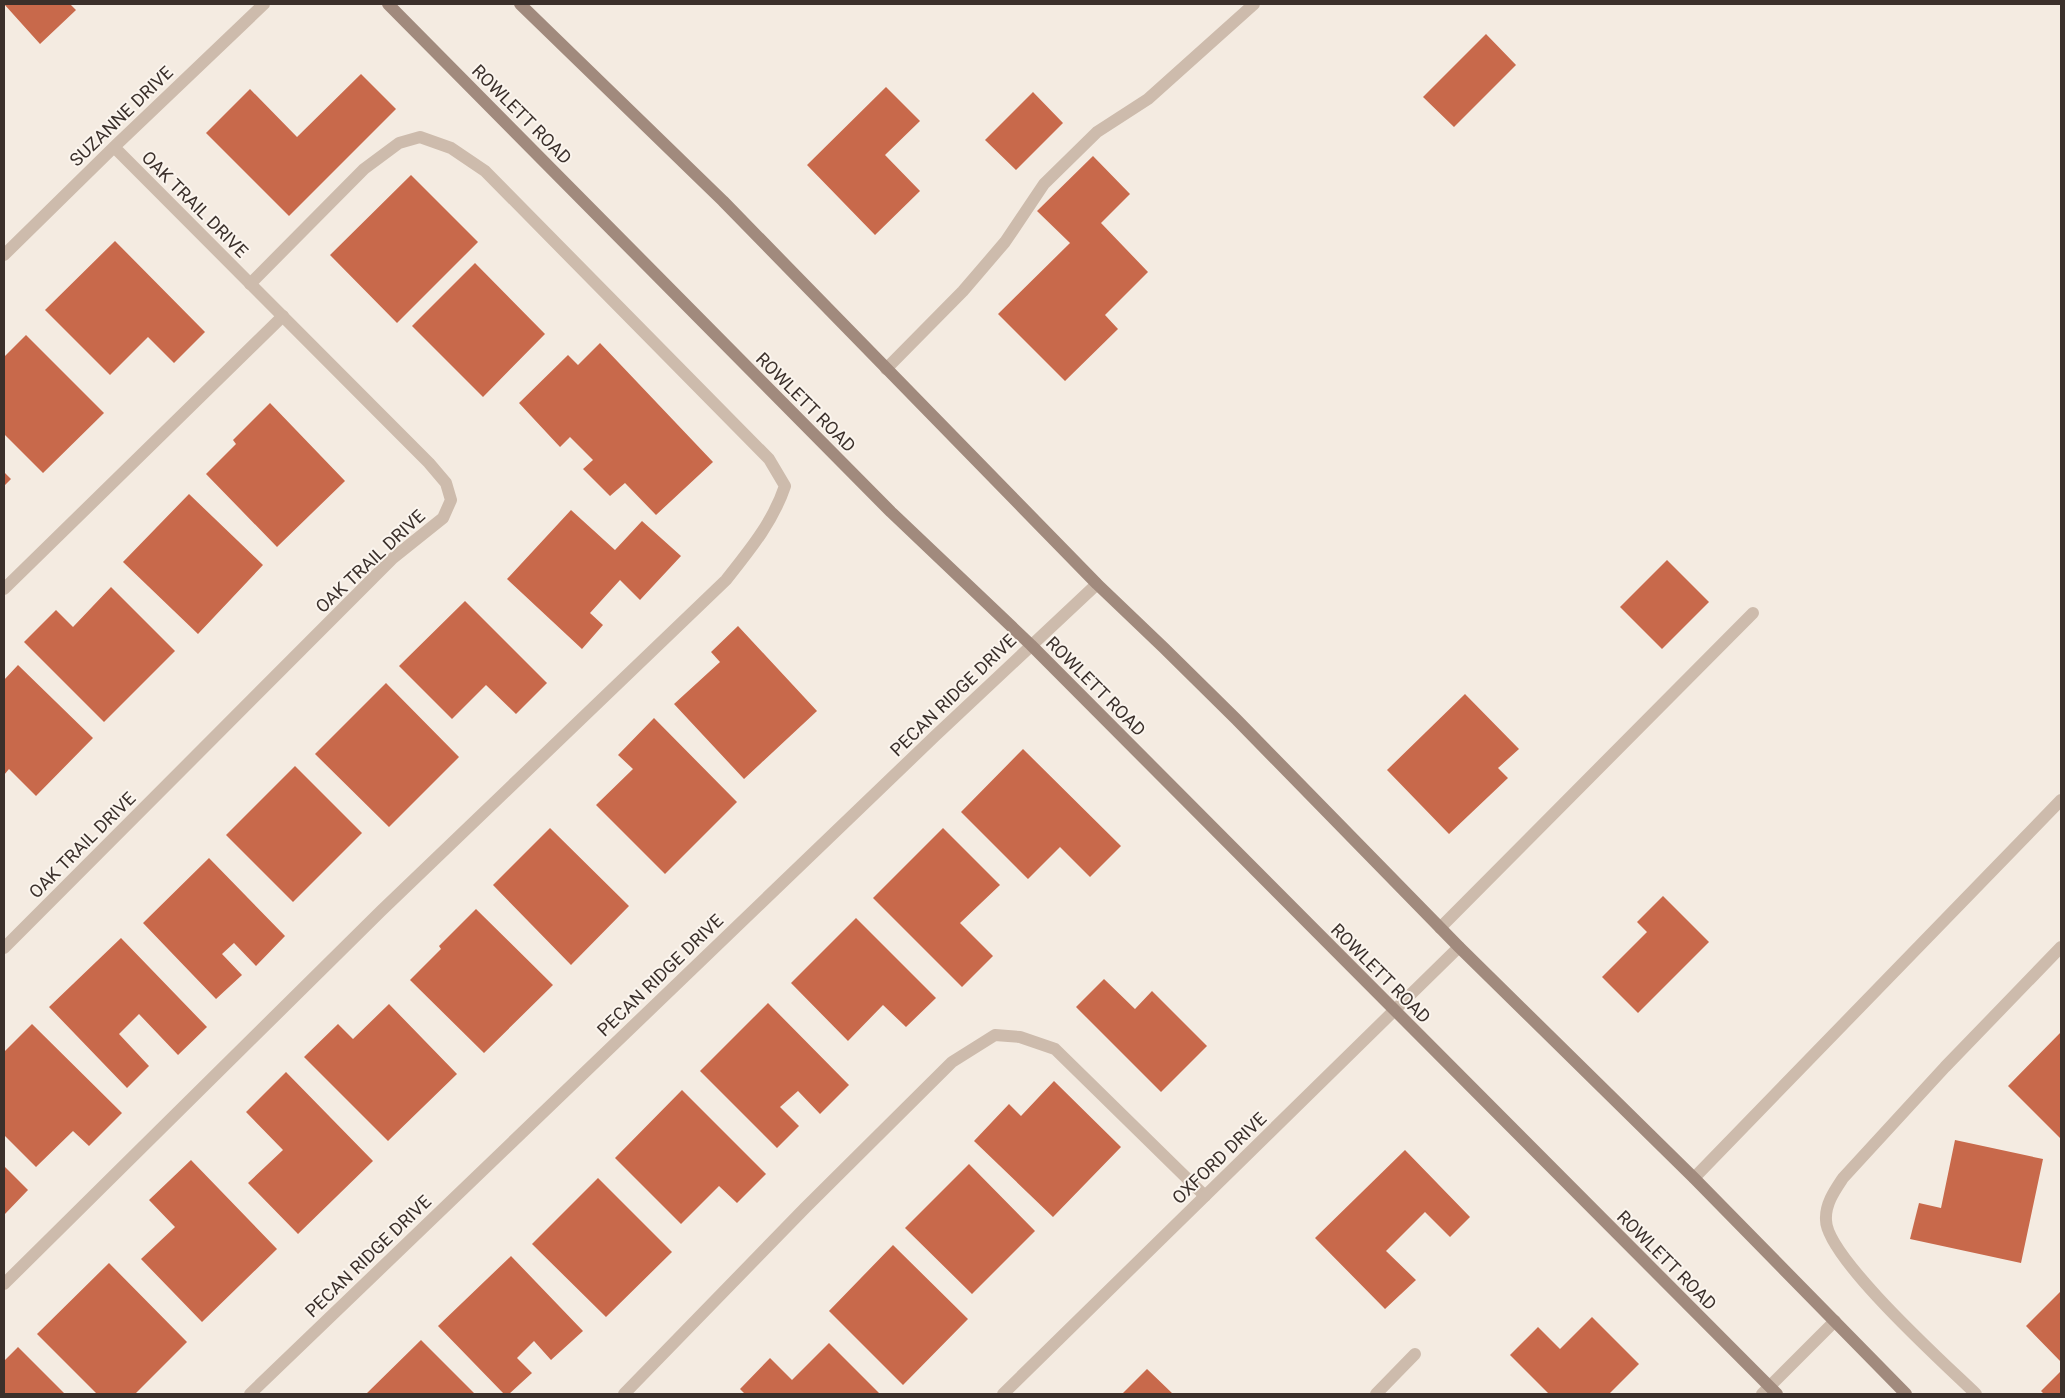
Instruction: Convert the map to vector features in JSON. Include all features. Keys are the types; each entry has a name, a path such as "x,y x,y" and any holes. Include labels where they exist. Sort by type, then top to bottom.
{"main road":[{"name":"ROWLETT ROAD","path":"388,4 891,512 1031,645 1770,1392"},
{"path":"520,4 723,202 1097,584 1236,719 1440,928 1694,1178 1906,1394"}],"street":[{"name":"SUZANNE DRIVE","path":"4,255 264,4"},
{"path":"886,368 963,291 1005,242 1044,184 1097,132 1148,99 1254,4"},
{"path":"4,1284 381,911 726,580 758,540 780,502 784,486 769,458 485,171 451,148 420,137 399,142 364,169 250,284"},
{"name":"OAK TRAIL DRIVE","path":"4,948 393,558 443,518 451,500 446,483 429,463 114,147"},
{"path":"4,589 283,316"},
{"name":"PECAN RIDGE DRIVE","path":"250,1394 1031,645 1097,584"},
{"path":"1440,928 1753,612"},
{"path":"1694,1178 2061,800"},
{"name":"OXFORD DRIVE","path":"1003,1394 1459,947"},
{"path":"1976,1394 1857,1276 1833,1244 1826,1220 1831,1196 1843,1178 1945,1067 2061,947"},
{"path":"624,1394 805,1208 952,1062 995,1035 1020,1037 1055,1049 1205,1196"},
{"path":"1770,1392 1835,1321"},
{"path":"1376,1394 1416,1354"}],"building":[{"path":"4,4 70,4 76,10 40,44"},
{"path":"1486,34 1516,65 1454,127 1423,97"},
{"path":"361,74 396,109 289,216 206,133 250,89 297,137"},
{"path":"886,87 920,121 885,155 920,191 875,235 807,165"},
{"path":"1033,92 1063,123 1016,170 985,140"},
{"path":"1093,156 1130,194 1101,223 1148,272 1105,315 1118,329 1065,381 998,314 1070,243 1037,211"},
{"path":"411,175 478,242 397,323 330,255"},
{"path":"115,241 205,332 174,363 148,337 110,375 45,310"},
{"path":"475,263 545,334 483,397 412,326"},
{"path":"26,335 104,413 43,473 4,434 4,357"},
{"path":"600,343 713,462 656,515 625,483 610,496 583,469 593,460 570,437 560,447 519,403 568,355 578,365"},
{"path":"270,403 345,481 277,547 206,474 236,444 233,440"},
{"path":"4,472 11,479 4,486"},
{"path":"189,494 263,565 198,634 123,562"},
{"path":"571,510 615,550 642,521 681,556 640,600 620,580 590,613 603,625 582,649 507,579"},
{"path":"1667,560 1709,602 1662,649 1620,607"},
{"path":"111,587 175,651 104,722 24,642 56,610 73,627"},
{"path":"465,601 547,683 516,714 486,685 452,719 399,666"},
{"path":"738,626 817,711 744,779 674,704 720,662 711,652"},
{"path":"18,665 93,738 36,796 9,769 4,775 4,680"},
{"path":"386,683 459,757 389,827 315,754"},
{"path":"1465,694 1519,749 1498,768 1508,778 1449,834 1387,770"},
{"path":"654,718 737,802 665,874 596,805 633,769 618,755"},
{"path":"1023,749 1121,846 1090,877 1060,847 1028,879 961,812"},
{"path":"295,766 362,833 293,902 226,835"},
{"path":"550,828 629,906 571,965 493,885"},
{"path":"943,828 1000,885 960,923 993,956 962,987 873,898"},
{"path":"209,858 285,936 256,966 234,943 222,954 242,975 216,999 143,923"},
{"path":"1663,896 1709,942 1638,1013 1602,977 1647,932 1637,922"},
{"path":"476,909 553,985 484,1053 410,980 441,949 439,946"},
{"path":"856,918 936,998 906,1027 883,1005 848,1041 791,983"},
{"path":"121,938 207,1027 178,1055 139,1014 119,1034 149,1066 127,1088 49,1007"},
{"path":"1104,979 1135,1009 1152,991 1207,1046 1161,1092 1076,1007"},
{"path":"768,1003 849,1085 820,1114 798,1091 780,1107 799,1126 777,1148 700,1071"},
{"path":"389,1004 457,1074 388,1141 304,1057 338,1024 353,1039"},
{"path":"32,1024 122,1113 89,1146 73,1131 36,1167 4,1135 4,1052"},
{"path":"2061,1032 2061,1139 2008,1086"},
{"path":"286,1072 373,1161 298,1234 248,1183 283,1150 246,1112"},
{"path":"1054,1081 1121,1147 1053,1217 974,1141 1009,1104 1021,1116"},
{"path":"682,1090 766,1174 737,1203 719,1186 681,1224 615,1158"},
{"path":"1955,1140 2043,1159 2021,1263 1910,1239 1919,1203 1941,1208"},
{"path":"1405,1150 1470,1217 1450,1237 1425,1212 1386,1251 1416,1280 1385,1309 1315,1238"},
{"path":"191,1160 277,1249 202,1322 141,1259 175,1227 149,1200"},
{"path":"969,1164 1035,1231 972,1294 905,1228"},
{"path":"4,1166 28,1190 4,1215"},
{"path":"598,1178 672,1252 606,1317 532,1244"},
{"path":"893,1245 968,1319 903,1385 829,1311"},
{"path":"511,1256 583,1331 551,1360 534,1341 517,1358 532,1373 509,1394 504,1394 438,1326"},
{"path":"109,1263 187,1342 135,1394 97,1394 37,1334"},
{"path":"2061,1291 2061,1362 2026,1326"},
{"path":"1592,1317 1639,1364 1609,1394 1549,1394 1510,1355 1538,1327 1560,1349"},
{"path":"421,1340 475,1394 366,1394"},
{"path":"829,1343 880,1394 745,1394 740,1389 770,1358 792,1380"},
{"path":"18,1347 65,1394 4,1394 4,1361"},
{"path":"1147,1369 1173,1394 1122,1394"},
{"path":"2061,1371 2061,1394 2044,1394 2041,1391"}]}
